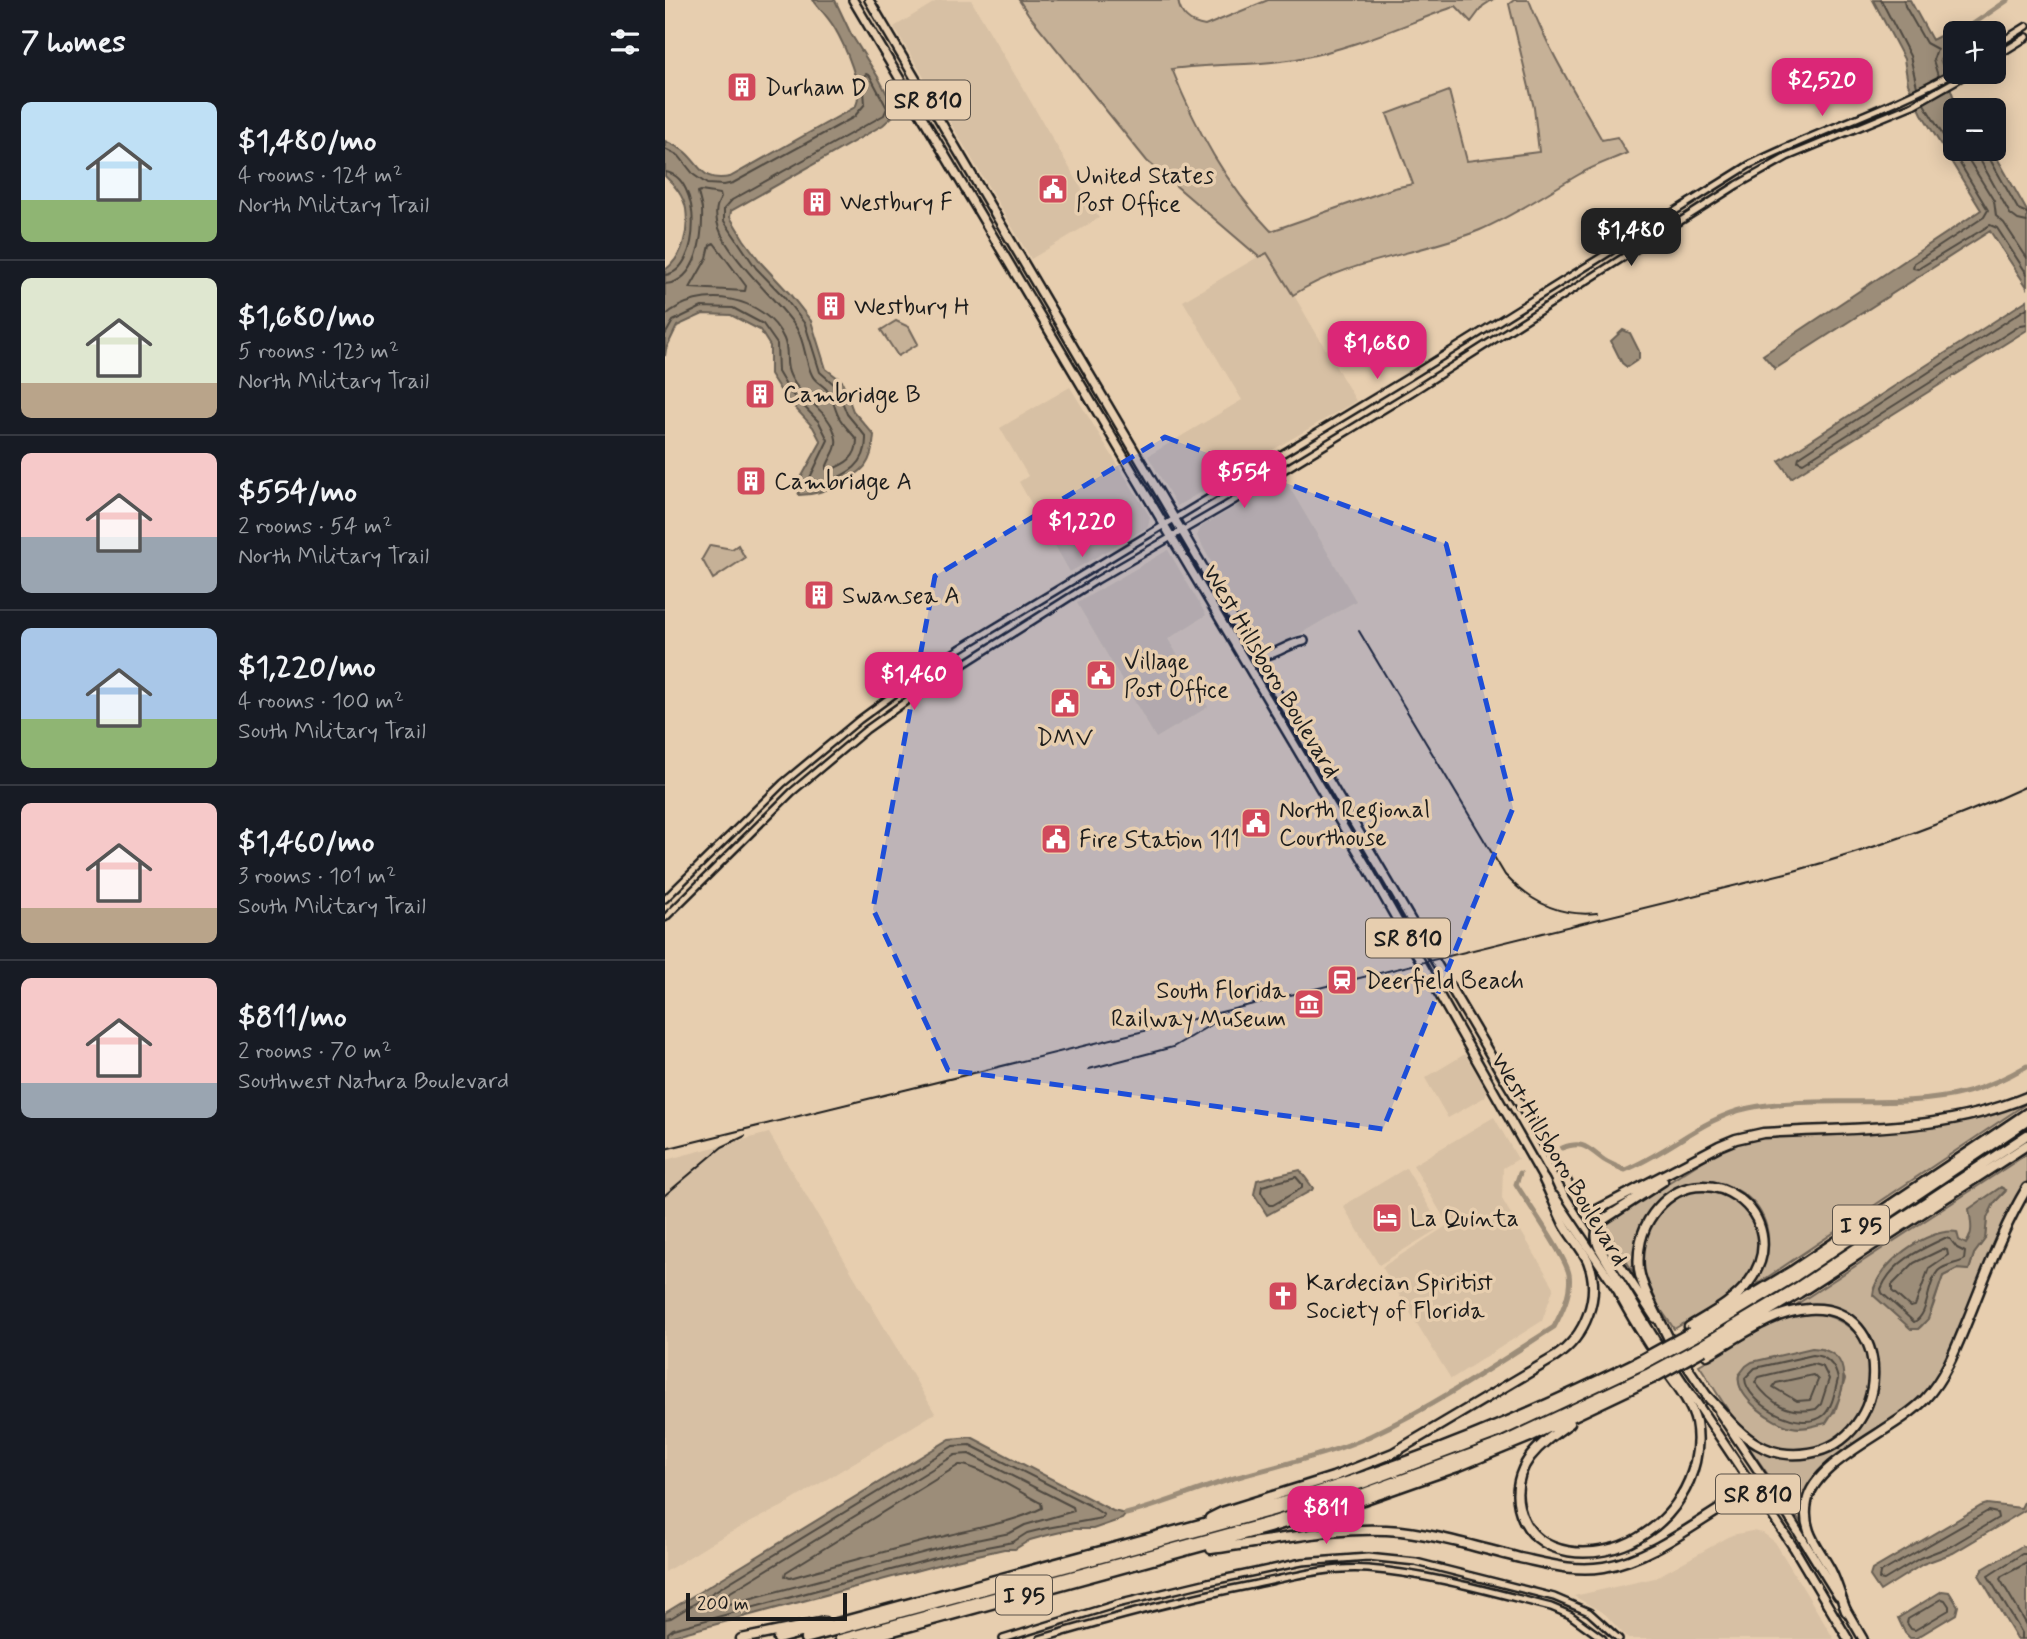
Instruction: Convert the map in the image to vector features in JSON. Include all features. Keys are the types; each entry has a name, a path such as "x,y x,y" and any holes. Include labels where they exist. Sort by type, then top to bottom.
{"highway":[{"path":"1586,1213 1597,1210 1730,1141 1756,1134 1937,1123 1980,1114 2027,1097"},
{"name":"I 95","path":"778,1639 1319,1491 1439,1450 1548,1405 1646,1369 1670,1369 1698,1341 1792,1271 2027,1112"},
{"path":"1698,1341 2027,1121"},
{"path":"840,1639 1276,1520 1361,1494 1500,1443 1646,1369 1795,1288 2027,1135"},
{"name":"I 95","path":"865,1639 1298,1520 1401,1487 1493,1452 1584,1412 1646,1369 1659,1352 1698,1341 1790,1299 2027,1145"},
{"path":"1659,1352 1600,1249 1596,1239 1597,1230 1609,1216 1700,1156"},
{"path":"1192,1526 1222,1511 1324,1480 1393,1453 1555,1357 1569,1345 1581,1331 1588,1315 1592,1298 1592,1276 1585,1257 1564,1223 1544,1180"},
{"path":"1669,1339 1641,1281 1638,1256 1642,1238 1651,1217 1671,1196 1692,1187 1714,1186 1735,1194 1751,1210 1762,1234 1762,1254 1756,1271 1698,1341"},
{"path":"1846,1611 1831,1571 1808,1532 1806,1512 1810,1493 1825,1471 1909,1413 1937,1385 1954,1355 2006,1227 2027,1188"},
{"path":"1584,1412 1551,1436 1533,1454 1523,1469 1517,1491 1520,1512 1534,1535 1552,1548 1572,1553 1617,1548 1655,1527 1682,1494 1696,1459 1697,1433 1691,1407 1633,1321 1620,1295"},
{"path":"1698,1341 1779,1316 1806,1310 1824,1310 1842,1317 1860,1332 1870,1352 1874,1375 1868,1405 1855,1427 1833,1445 1805,1454 1779,1452 1755,1443 1740,1432 1707,1396"},
{"path":"805,1639 1346,1489 1489,1437 1646,1369"},
{"path":"1184,1552 1318,1531 1380,1530 1425,1535 1557,1567 1590,1569 1635,1558 1740,1497 1759,1495"},
{"path":"741,1639 807,1624 848,1620"}],"main road":[{"name":"West Hillsboro Boulevard","path":"853,0 1321,790 1544,1180 1759,1495 1805,1565 1848,1639"},
{"name":"West Hillsboro Boulevard","path":"869,0 1586,1213 1795,1526 1863,1639"},
{"path":"962,185 975,194 983,194"},
{"path":"973,204 991,208"},
{"path":"1256,656 1272,655 1286,646 1304,641"},
{"path":"1321,790 1340,800"},
{"path":"1377,886 1387,896 1398,898"}],"street":[{"path":"2006,39 2027,26"},
{"path":"2006,50 2027,37"},
{"path":"665,900 767,798 859,720 961,648 1399,383 1749,164 1908,97 1943,78"},
{"path":"665,918 770,812 866,730 966,661 1412,392 1737,185 1787,157 1913,105 1949,84"},
{"path":"1003,1639 1117,1604 1208,1582 1302,1562 1369,1557 1416,1562 1554,1597 1589,1612 1619,1639"},
{"path":"1040,1639 1104,1619 1210,1593 1331,1570 1366,1569 1413,1574 1551,1607 1570,1615 1603,1639"}],"highlighted area":[{"path":"1165,437 1446,544 1513,808 1383,1129 948,1070 873,909 935,576"}],"shaded area":[{"path":"938,0 971,0 1099,218 1031,259 894,27"},
{"path":"1019,0 1178,0 1187,18 1205,26 1268,0 1492,0 1483,6 1471,22 1456,6 1317,55 1250,64 1172,69 1191,113 1226,175 1271,231 1394,188 1413,184 1387,114 1449,91 1467,161 1539,152 1534,108 1509,4 1514,0 1529,0 1554,54 1602,140 1617,137 1627,153 1584,172 1480,230 1337,273 1293,295 1267,253 1259,257 1147,161"},
{"path":"1268,251 1356,401 1177,506 1148,456 1242,400 1183,301"},
{"path":"896,321 909,327 918,344 898,356 881,330"},
{"path":"1070,387 1150,517 1148,527 1070,572 1019,482 1028,476 1000,428"},
{"path":"1284,478 1356,601 1269,652 1260,651 1197,536 1201,527"},
{"path":"710,545 732,549 738,545 745,558 713,579 702,559"},
{"path":"1168,550 1206,615 1168,639 1208,707 1156,738 1077,603"},
{"path":"1465,1054 1487,1091 1485,1097 1448,1118 1425,1078"},
{"path":"2027,1100 2027,1103 1747,1291 1767,1255 1766,1224 1755,1205 1739,1191 1719,1184 1697,1183 1676,1189 1657,1202 1643,1223 1635,1242 1638,1280 1603,1224 1728,1145 1763,1135 1951,1124"},
{"path":"1494,1117 1518,1159 1503,1168 1502,1199 1554,1287 1542,1321 1451,1379 1382,1267 1448,1225 1413,1165"},
{"path":"769,1133 935,1413 783,1506 720,1538 665,1572 665,1160"},
{"path":"2027,1154 2027,1184 2008,1214 1945,1366 1919,1401 1813,1482 1804,1527 1744,1440 1766,1449 1806,1455 1842,1445 1863,1424 1875,1397 1878,1368 1871,1341 1854,1319 1828,1307 1791,1308","holes":["2004,1193 1994,1203 1987,1218 1985,1239 1974,1254 1969,1270 1957,1269 1943,1276 1931,1312 1918,1329 1874,1288 1881,1274 1898,1256 1908,1251 1959,1240 1965,1245 1972,1229 1969,1213 1976,1205"]},
{"path":"1406,1168 1441,1227 1379,1265 1343,1206"},
{"path":"1710,1189 1736,1198 1755,1220 1760,1243 1757,1265 1728,1298 1674,1329 1648,1288 1642,1260 1646,1234 1660,1210 1670,1201 1686,1192"},
{"path":"1810,1312 1838,1321 1858,1337 1865,1347 1868,1360 1866,1397 1855,1421 1833,1439 1806,1450 1779,1450 1755,1440 1736,1421 1699,1365 1787,1317","holes":["1823,1349 1830,1353 1845,1379 1835,1412 1793,1427 1756,1406 1743,1392 1739,1383 1739,1375"]},
{"path":"1752,1531 1763,1533 1775,1542 1834,1639 1628,1639 1605,1614 1574,1596 1655,1578 1732,1535"}],"water":[{"path":"813,0 835,0 851,34 895,109 892,117 883,125 731,211 730,217 744,240 811,321 826,369 842,381 853,411 874,435 869,461 860,471 828,489 799,495 797,485 821,442 813,427 784,396 770,374 770,346 760,330 731,315 703,314 677,326 665,356 665,270 680,251 687,217 681,195 665,176 665,141 685,152 708,175 730,177 855,107 858,90 847,55 834,27"},
{"path":"1873,0 1910,0 1932,40 1943,34 1943,57 1940,59 1943,84 1949,84 1954,98 1943,98 1943,148 1908,84 1904,59"},
{"path":"1951,161 1999,161 2027,211 2027,287 1990,231 1775,369 1763,355 1981,210"},
{"path":"2027,300 2027,330 1791,478 1779,461"},
{"path":"1623,330 1630,333 1639,351 1639,359 1627,367 1622,363 1611,341"},
{"path":"1300,1170 1312,1190 1267,1215 1254,1194 1257,1180"},
{"path":"2001,1187 2006,1190 1994,1203 1987,1218 1985,1239 1974,1254 1969,1270 1957,1269 1943,1276 1928,1319 1918,1329 1911,1329 1873,1295 1876,1283 1893,1261 1918,1242 1945,1232 1957,1232 1959,1240 1966,1244 1971,1232 1969,1209"},
{"path":"1812,1348 1827,1351 1836,1357 1842,1366 1842,1388 1838,1401 1826,1423 1801,1428 1784,1425 1766,1415 1749,1400 1739,1383 1739,1375 1752,1362"},
{"path":"971,1437 1113,1511 1126,1514 1122,1519 1093,1529 1074,1529 1048,1535 1030,1540 1015,1549 956,1560 665,1638 665,1613 950,1439"},
{"path":"2027,1496 2027,1509 1953,1553 1923,1564 1880,1591 1870,1576 1872,1570 1981,1506 1987,1504 2021,1508"},
{"path":"2022,1546 2027,1548 2027,1639 2017,1639 1979,1575 1983,1569"},
{"path":"1942,1591 1949,1592 1958,1606 1956,1614 1916,1638 1910,1638 1898,1618"}],"waterway":[{"path":"1977,21 2008,0"},
{"path":"1562,1148 1585,1146 1625,1170 1701,1127 1749,1108 1804,1102 1886,1102 1941,1098 1983,1087 2027,1066"},
{"path":"1126,1514 1224,1481 1354,1443 1441,1398 1554,1327 1568,1295 1569,1274 1554,1243 1516,1184 1520,1173"}],"railway":[{"path":"1359,631 1505,875 1525,893 1546,906 1571,913 1597,913"},
{"path":"665,1149 1794,871 1912,833 2027,786"},
{"path":"1089,1069 1173,1047 1224,1017"},
{"path":"665,1195 722,1147 745,1136"}],"place":[{"name":"Durham D","path":"742,87"},
{"name":"United States Post Office","path":"1053,189"},
{"name":"Westbury F","path":"817,202"},
{"name":"Westbury H","path":"831,306"},
{"name":"Cambridge B","path":"760,394"},
{"name":"Cambridge A","path":"751,481"},
{"name":"Swansea A","path":"819,595"},
{"name":"Village Post Office","path":"1101,675"},
{"name":"DMV","path":"1065,703"},
{"name":"North Regional Courthouse","path":"1256,823"},
{"name":"Fire Station 111","path":"1056,839"},
{"name":"Deerfield Beach","path":"1342,980"},
{"name":"South Florida Railway Museum","path":"1309,1004"},
{"name":"La Quinta","path":"1387,1218"},
{"name":"Kardecian Spiritist Society of Florida","path":"1283,1296"}]}
